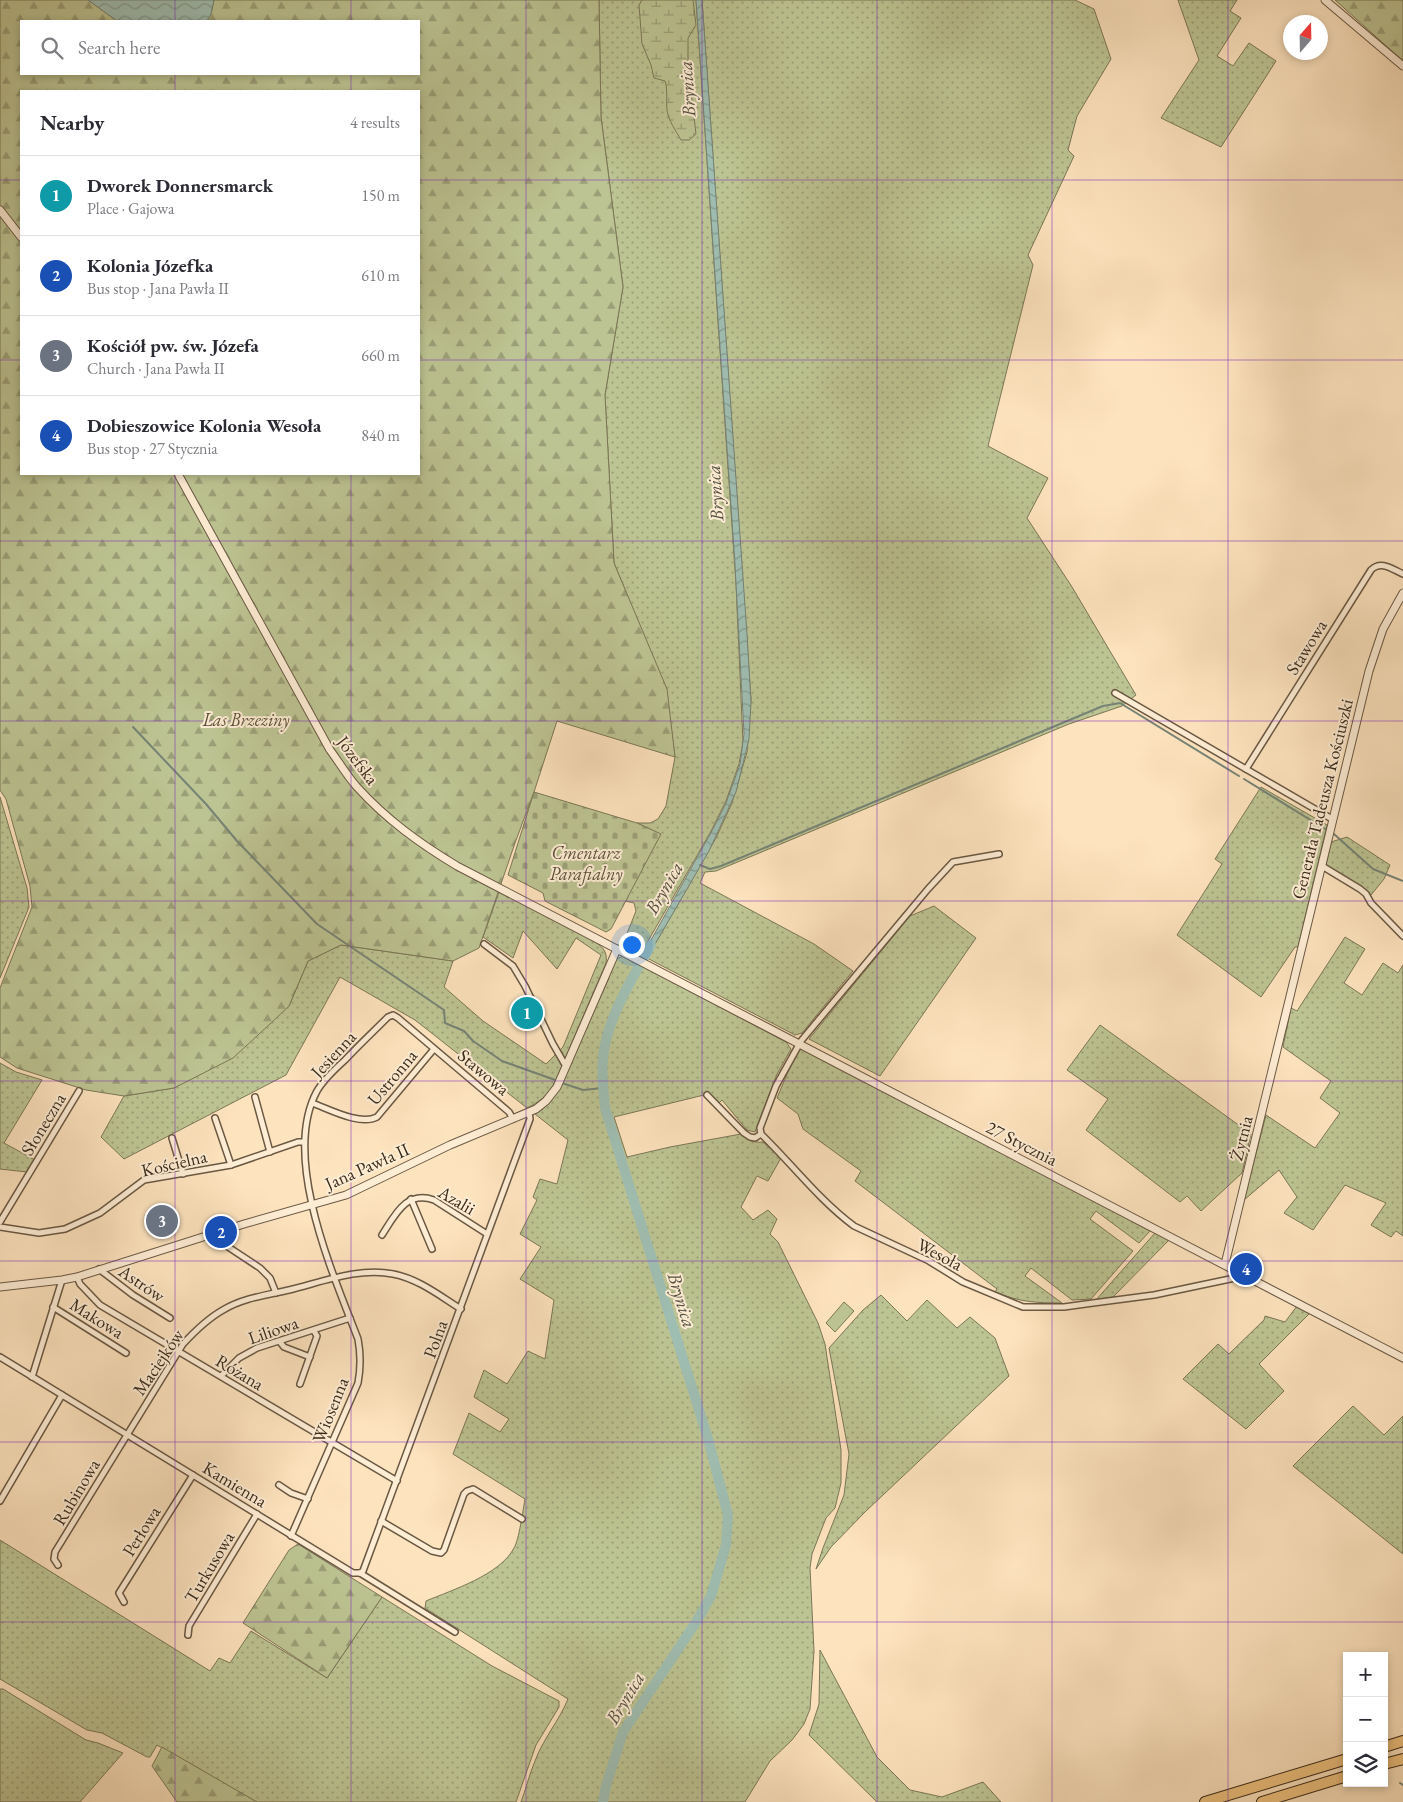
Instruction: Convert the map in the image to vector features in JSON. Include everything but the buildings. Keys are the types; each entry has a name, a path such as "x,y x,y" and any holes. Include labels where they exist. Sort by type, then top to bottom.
{"highway":[{"path":"1388,1746 1403,1741"},
{"path":"1388,1763 1403,1759"},
{"path":"1205,1802 1343,1760"},
{"path":"1262,1802 1343,1777"}],"street":[{"path":"1325,0 1403,66"},
{"path":"0,210 20,236"},
{"name":"Józefska","path":"179,475 330,750 356,786 403,831 429,850 630,956"},
{"name":"Stawowa","path":"1246,769 1371,570 1376,565 1382,564 1403,574"},
{"name":"Generała Tadeusza Kościuszki","path":"1285,1018 1332,819 1376,647 1383,629 1403,593"},
{"path":"1115,693 1332,819"},
{"path":"707,1095 744,1133 755,1138 761,1134 760,1128 776,1086 799,1043 928,889 953,862 999,854"},
{"path":"1322,866 1366,894 1371,903 1403,936"},
{"path":"484,944 513,966 525,986 553,1044 564,1063 567,1064"},
{"name":"Jana Pawła II","path":"0,1287 76,1277 210,1235 346,1196 450,1145 544,1104 562,1077 616,949"},
{"name":"27 Stycznia","path":"630,956 1239,1271 1403,1358"},
{"name":"Stawowa","path":"388,1017 393,1015 398,1018 509,1112 513,1119"},
{"name":"Jesienna","path":"312,1206 307,1185 304,1142 307,1118 317,1090 328,1076 388,1017"},
{"name":"Żytnia","path":"1225,1264 1285,1018"},
{"name":"Ustronna","path":"312,1103 361,1120 372,1120 380,1114 434,1049"},
{"name":"Słoneczna","path":"0,1222 79,1091"},
{"path":"255,1097 270,1152"},
{"name":"Polna","path":"360,1573 363,1571 461,1309 530,1119 529,1112"},
{"path":"215,1118 231,1165"},
{"name":"Wesoła","path":"761,1134 843,1218 854,1226 929,1261 963,1282 1023,1307 1064,1307 1154,1295 1230,1280 1239,1271"},
{"path":"172,1138 183,1174"},
{"name":"Kościelna","path":"0,1227 39,1233 65,1229 100,1213 144,1180 231,1165 298,1142 304,1142"},
{"name":"Azalii","path":"382,1235 396,1213 411,1199 426,1198 434,1200 487,1234"},
{"name":"Azalii","path":"411,1199 432,1249"},
{"name":"Wiosenna","path":"291,1536 358,1383 361,1367 358,1339 335,1278 312,1206"},
{"path":"210,1235 260,1268 270,1278 276,1293"},
{"name":"Astrów","path":"99,1269 133,1295 170,1318"},
{"name":"Maciejków","path":"127,1435 183,1344 202,1324 224,1310 245,1300 335,1278 371,1272 392,1274 412,1280 461,1309"},
{"name":"Różana","path":"76,1277 80,1284 100,1305 397,1481"},
{"path":"32,1377 62,1280"},
{"name":"Makowa","path":"53,1307 126,1353"},
{"name":"Liliowa","path":"221,1376 239,1358 257,1348 350,1318"},
{"path":"300,1384 317,1336 314,1330"},
{"path":"280,1342 284,1347 310,1357"},
{"name":"Kamienna","path":"0,1357 291,1536 353,1573 360,1573 456,1632"},
{"path":"0,1501 62,1395"},
{"name":"Rubinowa","path":"58,1565 54,1559 55,1552 127,1435"},
{"name":"Perłowa","path":"124,1602 119,1593 192,1475"},
{"path":"279,1484 291,1493 308,1499"},
{"path":"381,1521 432,1551 441,1552 444,1550 464,1494 467,1491 473,1490 522,1519"},
{"name":"Turkusowa","path":"188,1635 189,1626 257,1514"}],"green space":[{"name":"Las Brzeziny","path":"0,0 88,0 116,20 20,20 20,75 420,75 420,20 208,20 214,0 599,0 601,117 623,287 605,395 614,563 667,689 675,757 557,721 479,948 453,961 341,945 308,961 289,1006 233,1058 174,1088 124,1096 86,1090 17,1068 0,1057 0,988 32,907 30,886 6,799 0,790"},
{"path":"599,0 696,0 736,584 743,742 739,764 726,801 710,833 640,955 622,946 636,911 634,903 625,901 660,834 637,823 650,823 658,819 666,806 675,757 666,689 614,563 605,395 623,287 601,117"},
{"path":"642,0 693,0 696,25 688,38 688,67 696,134 689,140 681,140 671,122 667,110 665,81 654,78 642,44 639,5"},
{"path":"702,0 1075,0 1094,9 1111,59 1077,116 1068,150 1074,156 1028,255 1033,265 988,446 1048,478 1027,518 1072,587 1136,695 1122,706 1069,724 716,871 705,872 700,883 814,944 853,971 802,1033 795,1035 647,958 716,838 732,803 747,752 751,699"},
{"path":"1178,0 1237,0 1230,11 1241,18 1217,56 1233,66 1249,43 1276,61 1221,147 1161,118 1199,60"},
{"path":"1335,0 1403,0 1403,61"},
{"path":"1261,787 1327,825 1298,947 1295,947 1261,997 1177,935 1222,864 1215,859"},
{"name":"Cmentarz Parafialny","path":"534,792 637,823 661,834 611,929 606,932 545,901 543,893 508,875"},
{"path":"0,797 27,888 29,907 0,978"},
{"path":"1347,837 1390,865 1384,879 1371,895 1364,888 1326,865 1331,842"},
{"path":"500,889 592,940 601,947 606,955 606,963 554,1084 546,1095 527,1108 415,1020 340,977 286,1075 124,1159 101,1137 124,1096 174,1088 289,1006 308,961 341,945 453,961 444,987 483,1021 546,1064 563,1047 601,955 576,938 557,969 523,931 513,958 483,937"},
{"path":"934,906 976,938 880,1076 809,1039 910,916"},
{"path":"1345,937 1365,949 1344,983 1362,995 1383,963 1398,973 1403,965 1403,1236 1396,1231 1391,1237 1371,1225 1386,1203 1345,1185 1313,1230 1284,1213 1297,1197 1279,1170 1244,1200 1266,1115 1315,1148 1340,1113 1320,1098 1331,1081 1283,1047 1291,1008 1297,1011"},
{"path":"623,956 786,1042 791,1049 777,1074 755,1132 747,1130 722,1100 715,1107 704,1095 614,1117 627,1157 741,1134 751,1141 763,1142 781,1158 768,1181 757,1176 741,1207 753,1220 768,1210 777,1219 770,1234 778,1242 818,1323 825,1344 841,1450 841,1483 835,1508 826,1518 812,1554 810,1568 814,1651 810,1709 804,1724 792,1740 770,1761 745,1802 521,1802 538,1753 568,1699 425,1608 426,1601 462,1587 498,1566 507,1558 518,1539 525,1499 453,1454 469,1413 500,1432 509,1419 474,1397 484,1370 507,1384 528,1351 545,1359 554,1300 520,1279 541,1247 520,1234 537,1200 533,1197 540,1179 557,1184 568,1140 535,1114 543,1109 558,1091 616,959"},
{"path":"1100,1025 1251,1134 1242,1173 1201,1211 1187,1196 1180,1202 1086,1130 1108,1099 1067,1070"},
{"path":"803,1049 1150,1231 1139,1243 1096,1211 1090,1219 1133,1251 1091,1299 1072,1300 1031,1268 1025,1276 1062,1303 1028,1301 995,1292 997,1289 855,1181 861,1171 803,1129 798,1114 777,1098 796,1053"},
{"path":"0,1063 16,1072 42,1080 4,1143 35,1160 27,1172 0,1169"},
{"path":"1155,1233 1169,1240 1113,1297 1096,1300"},
{"path":"881,1295 907,1321 927,1300 957,1328 970,1317 995,1338 1009,1376 865,1512 831,1547 816,1569 844,1495 849,1454 829,1348 863,1310"},
{"path":"844,1302 854,1311 835,1332 826,1323"},
{"path":"1297,1306 1310,1313 1259,1364 1284,1391 1246,1429 1183,1379 1218,1344 1229,1354 1264,1320 1265,1316 1285,1322"},
{"path":"1353,1406 1384,1435 1403,1416 1403,1554 1293,1466"},
{"path":"0,1540 210,1671 219,1658 230,1663 251,1631 327,1678 382,1597 492,1666 559,1701 559,1707 536,1745 516,1802 256,1802 157,1745 150,1757 147,1757 102,1733 87,1730 0,1679"},
{"path":"298,1544 382,1597 327,1678 243,1623 289,1550"},
{"path":"820,1650 877,1757 910,1790 942,1797 983,1782 1001,1802 877,1802 809,1735 819,1704"},
{"path":"0,1689 3,1689 86,1740 123,1753 80,1802 0,1802"},
{"path":"162,1747 257,1802 177,1802 152,1766"}],"water":[{"path":"88,0 214,0 208,20 116,20"},
{"path":"696,0 702,0 751,702 749,739 736,792 709,851 647,958 642,956 726,803 740,764 744,734 735,564"}],"waterway":[{"path":"700,865 710,869 721,866 1103,706 1120,703 1239,776"},
{"path":"133,727 206,804 237,841 317,924 444,1010 445,1023 464,1031 473,1041 502,1061 558,1081"},
{"path":"1244,779 1325,829"},
{"path":"1334,834 1373,869 1403,881"},
{"name":"Brynica","path":"603,1802 606,1786 623,1732 698,1619 711,1596 726,1545 728,1515 708,1439 605,1108 602,1064 609,1029 621,999 651,945"},
{"path":"562,1083 583,1090 603,1088"}],"place":[{"name":"Dworek Donnersmarck","path":"527,1013"},
{"name":"Kościół pw. św. Józefa","path":"162,1221"},
{"name":"Kolonia Józefka","path":"221,1232"},
{"name":"Dobieszowice Kolonia Wesoła","path":"1246,1269"}]}
